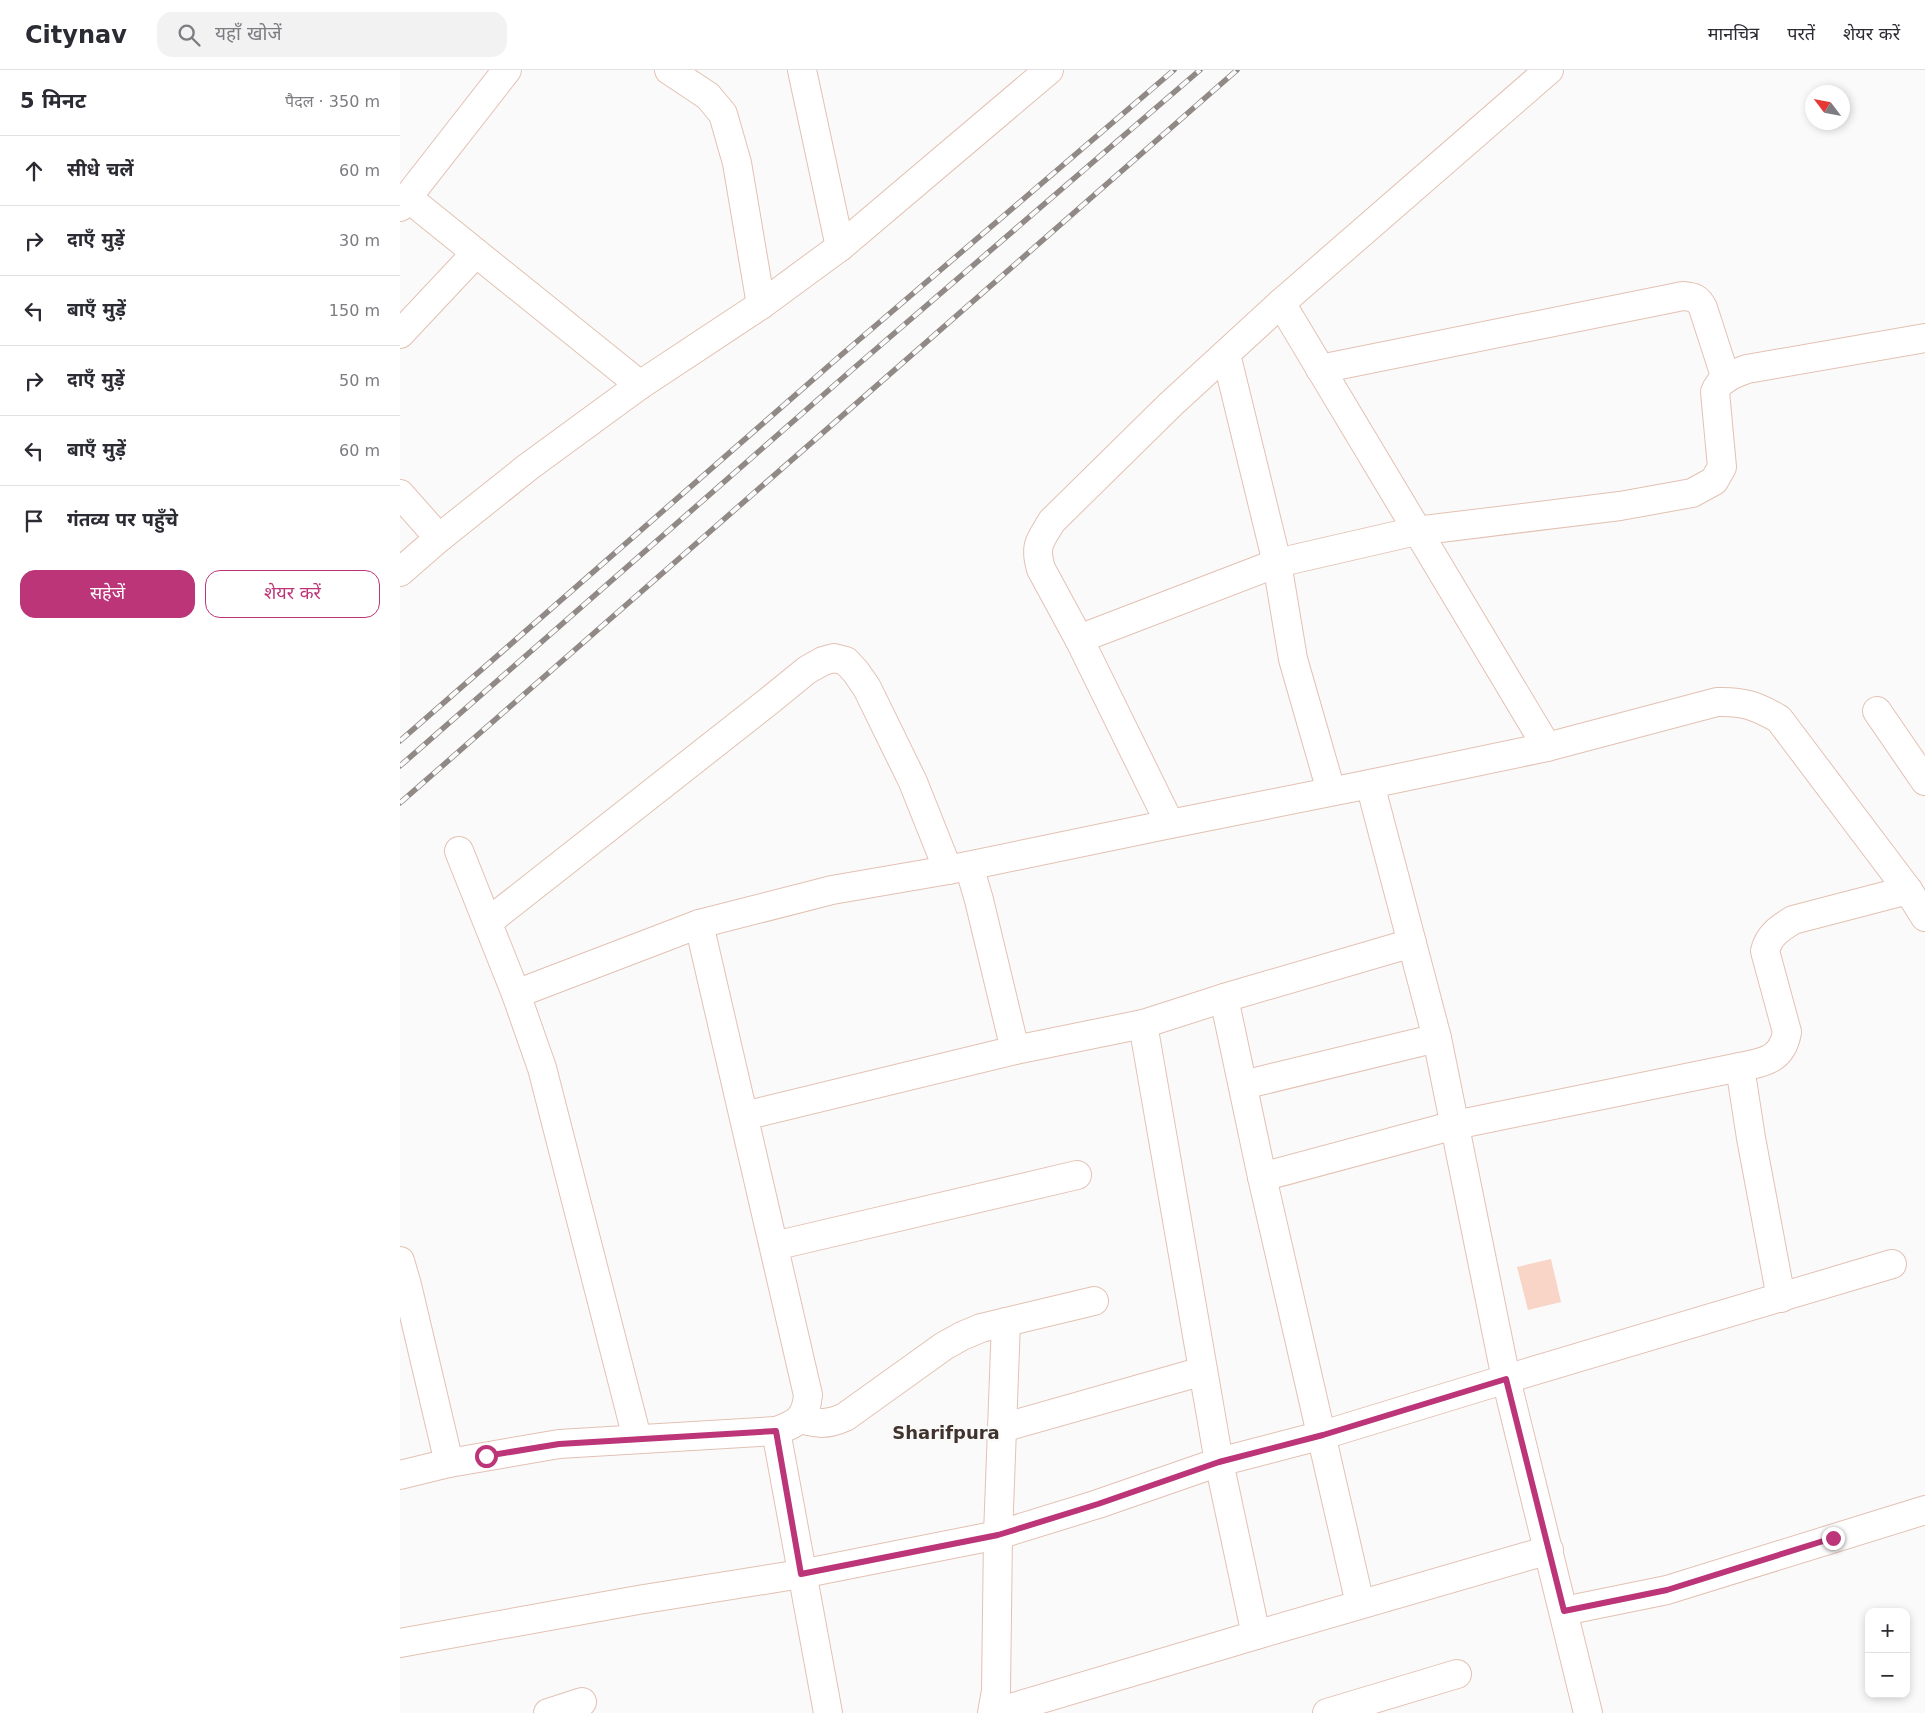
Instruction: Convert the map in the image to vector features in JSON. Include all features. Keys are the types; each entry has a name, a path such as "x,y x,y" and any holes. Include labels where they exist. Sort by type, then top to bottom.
{"street":[{"path":"507,70 404,202 476,253 640,385"},
{"path":"669,70 708,96 723,114 737,163 761,306"},
{"path":"802,70 840,247"},
{"path":"400,572 439,538 528,467 640,385 761,306 840,247 1049,70"},
{"path":"1170,824 1079,639 1041,569 1038,557 1038,544 1052,521 1171,404 1281,303 1549,70"},
{"path":"400,334 476,253"},
{"path":"1320,369 1673,298 1693,297 1699,300 1704,308 1726,379"},
{"path":"1281,303 1547,747"},
{"path":"1079,639 1277,563 1416,531 1620,506 1692,492 1714,481 1722,467 1715,392 1718,384 1747,369 1925,338"},
{"path":"1226,354 1277,563 1293,659 1331,791"},
{"path":"400,494 439,538"},
{"path":"488,922 807,670 823,661 834,658 846,661 867,688 913,782 959,868 979,900 1015,1050"},
{"path":"516,994 699,924 832,890 959,868 1547,747 1718,702 1736,701 1761,708 1779,719 1908,890 1925,917"},
{"path":"1877,711 1925,781"},
{"path":"1370,784 1437,1038 1506,1379 1588,1713"},
{"path":"459,851 516,994 542,1068 637,1438"},
{"path":"1262,1177 1455,1125 1740,1067 1773,1058 1780,1053 1785,1044 1787,1032 1765,951 1767,943 1772,936 1779,928 1793,920 1908,890"},
{"path":"699,924 808,1395 807,1407 788,1425"},
{"path":"744,1116 1015,1050 1143,1024 1224,998 1412,943"},
{"path":"1224,998 1262,1177 1323,1435 1360,1604"},
{"path":"1143,1024 1219,1462 1256,1634"},
{"path":"1243,1086 1437,1038"},
{"path":"1740,1067 1751,1138 1781,1298"},
{"path":"774,1246 1077,1175"},
{"path":"400,1261 449,1462"},
{"path":"400,1642 638,1600 801,1574 998,1535 1098,1504 1219,1462 1323,1435 1892,1264"},
{"path":"400,1475 449,1462 559,1444 833,1422 846,1417 944,1346 962,1336 1006,1322 1094,1301"},
{"path":"1006,1322 998,1535 996,1691 993,1713 1256,1634 1549,1550"},
{"path":"1002,1428 1203,1371"},
{"path":"788,1425 801,1574 828,1713"},
{"path":"1564,1611 1667,1590 1925,1510"},
{"path":"1327,1713 1458,1674"},
{"path":"548,1713 582,1702"}],"building":[{"path":"1551,1259 1561,1302 1528,1310 1517,1267"}],"railway":[{"path":"400,741 840,356 1174,70"},
{"path":"400,766 854,368 1200,70"},
{"path":"400,803 1237,70"}],"district":[{"name":"Sharifpura","path":"946,1433"}],"route":[{"path":"486,1456 559,1444 776,1431 801,1574 998,1535 1098,1504 1219,1462 1323,1435 1506,1379 1564,1611 1667,1590 1833,1538"}]}
